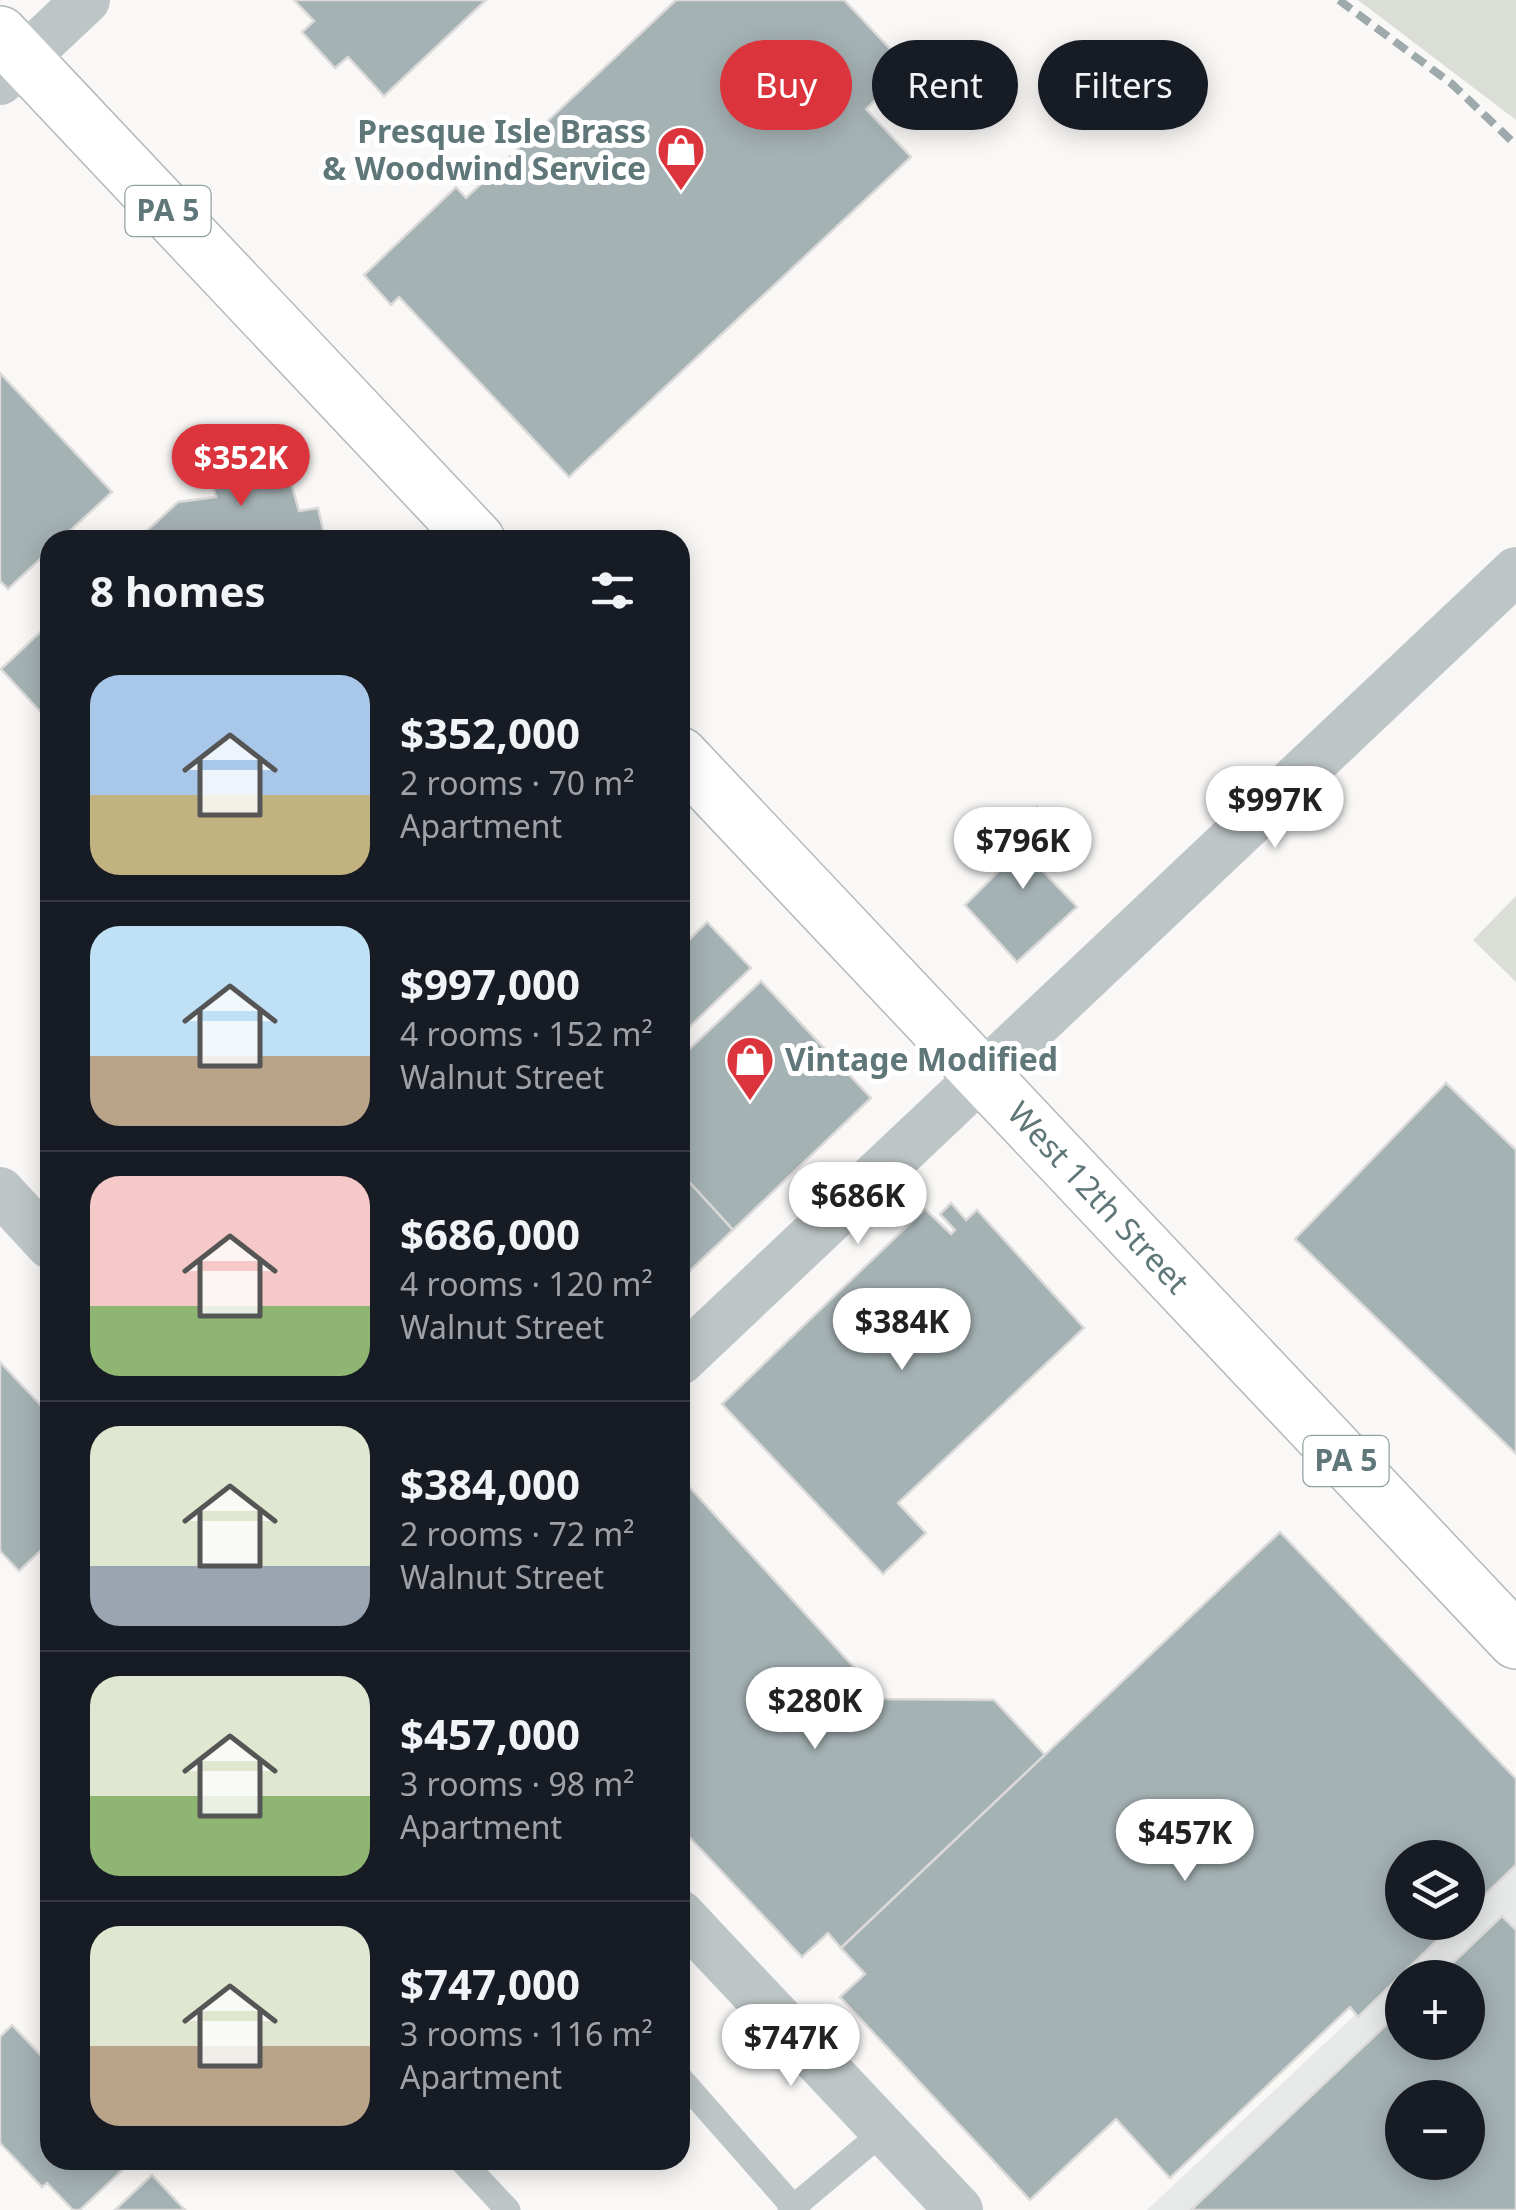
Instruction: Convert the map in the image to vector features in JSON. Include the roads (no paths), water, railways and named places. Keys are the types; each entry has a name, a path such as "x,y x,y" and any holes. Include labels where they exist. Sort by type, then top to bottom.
{"main road":[{"name":"PA 5","path":"8,58 468,530"},
{"name":"West 12th Street","path":"690,766 1516,1641"}],"street":[{"path":"8,58 86,0"},
{"path":"690,1353 1516,572"},
{"path":"4,1203 40,1235"},
{"path":"690,1925 958,2210"}],"lane":[{"path":"690,2090 793,2209 884,2131"},
{"path":"470,2170 508,2210"}],"railway":[{"path":"1339,0 1452,84 1516,145"}],"place":[{"name":"Presque Isle Brass & Woodwind Service","path":"681,192"},
{"name":"Vintage Modified","path":"750,1102"}]}
